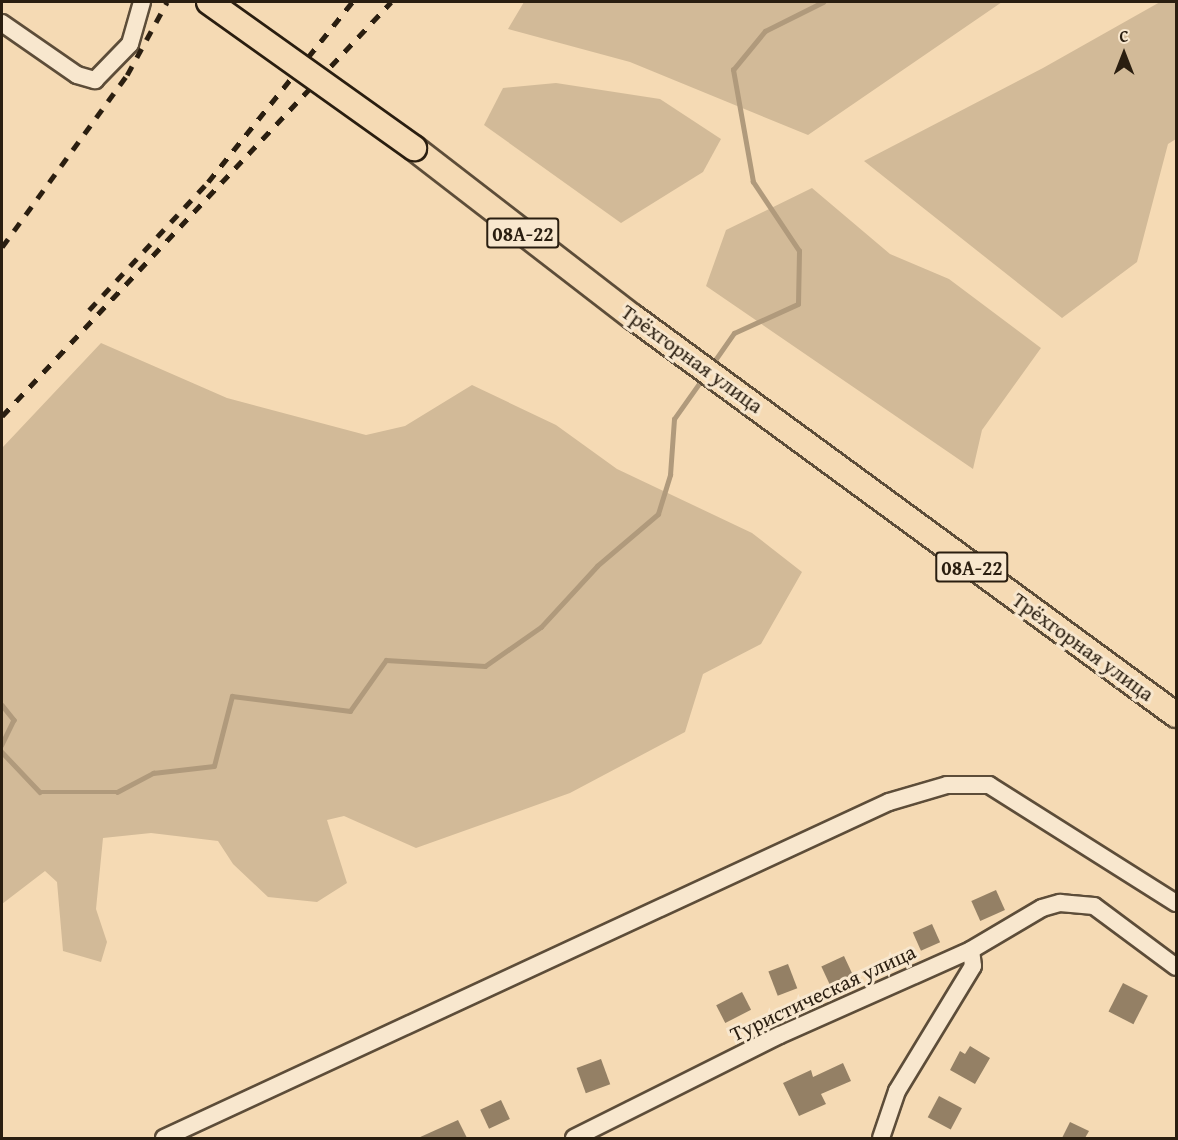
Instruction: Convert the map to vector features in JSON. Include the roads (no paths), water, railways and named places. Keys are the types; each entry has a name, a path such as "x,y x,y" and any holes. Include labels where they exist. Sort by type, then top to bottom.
{"highway":[{"name":"Трёхгорная улица","path":"209,2 414,148 633,317 770,414 859,486 1176,715"}],"street":[{"path":"2,23 77,75 95,80 130,44 142,2"},
{"path":"164,1138 889,802 947,785 989,785 1176,903"},
{"name":"Туристическая улица","path":"574,1138 780,1035 971,950 1042,908 1078,902 1094,906 1176,967"},
{"path":"881,1138 897,1091 973,966 971,950"}],"waterway":[{"path":"711,366 734,333 798,304 799,251 753,182 733,70 765,31 823,2"},
{"path":"2,752 40,792 117,792 153,773 214,766 232,696 350,711 386,660 485,666 541,627 597,566 658,514 670,475 674,419 703,378"},
{"path":"2,705 14,720 2,745"}],"railway":[{"path":"2,247 127,75 167,2"},
{"path":"89,310 208,182 352,2"},
{"path":"2,416 391,2"}]}
